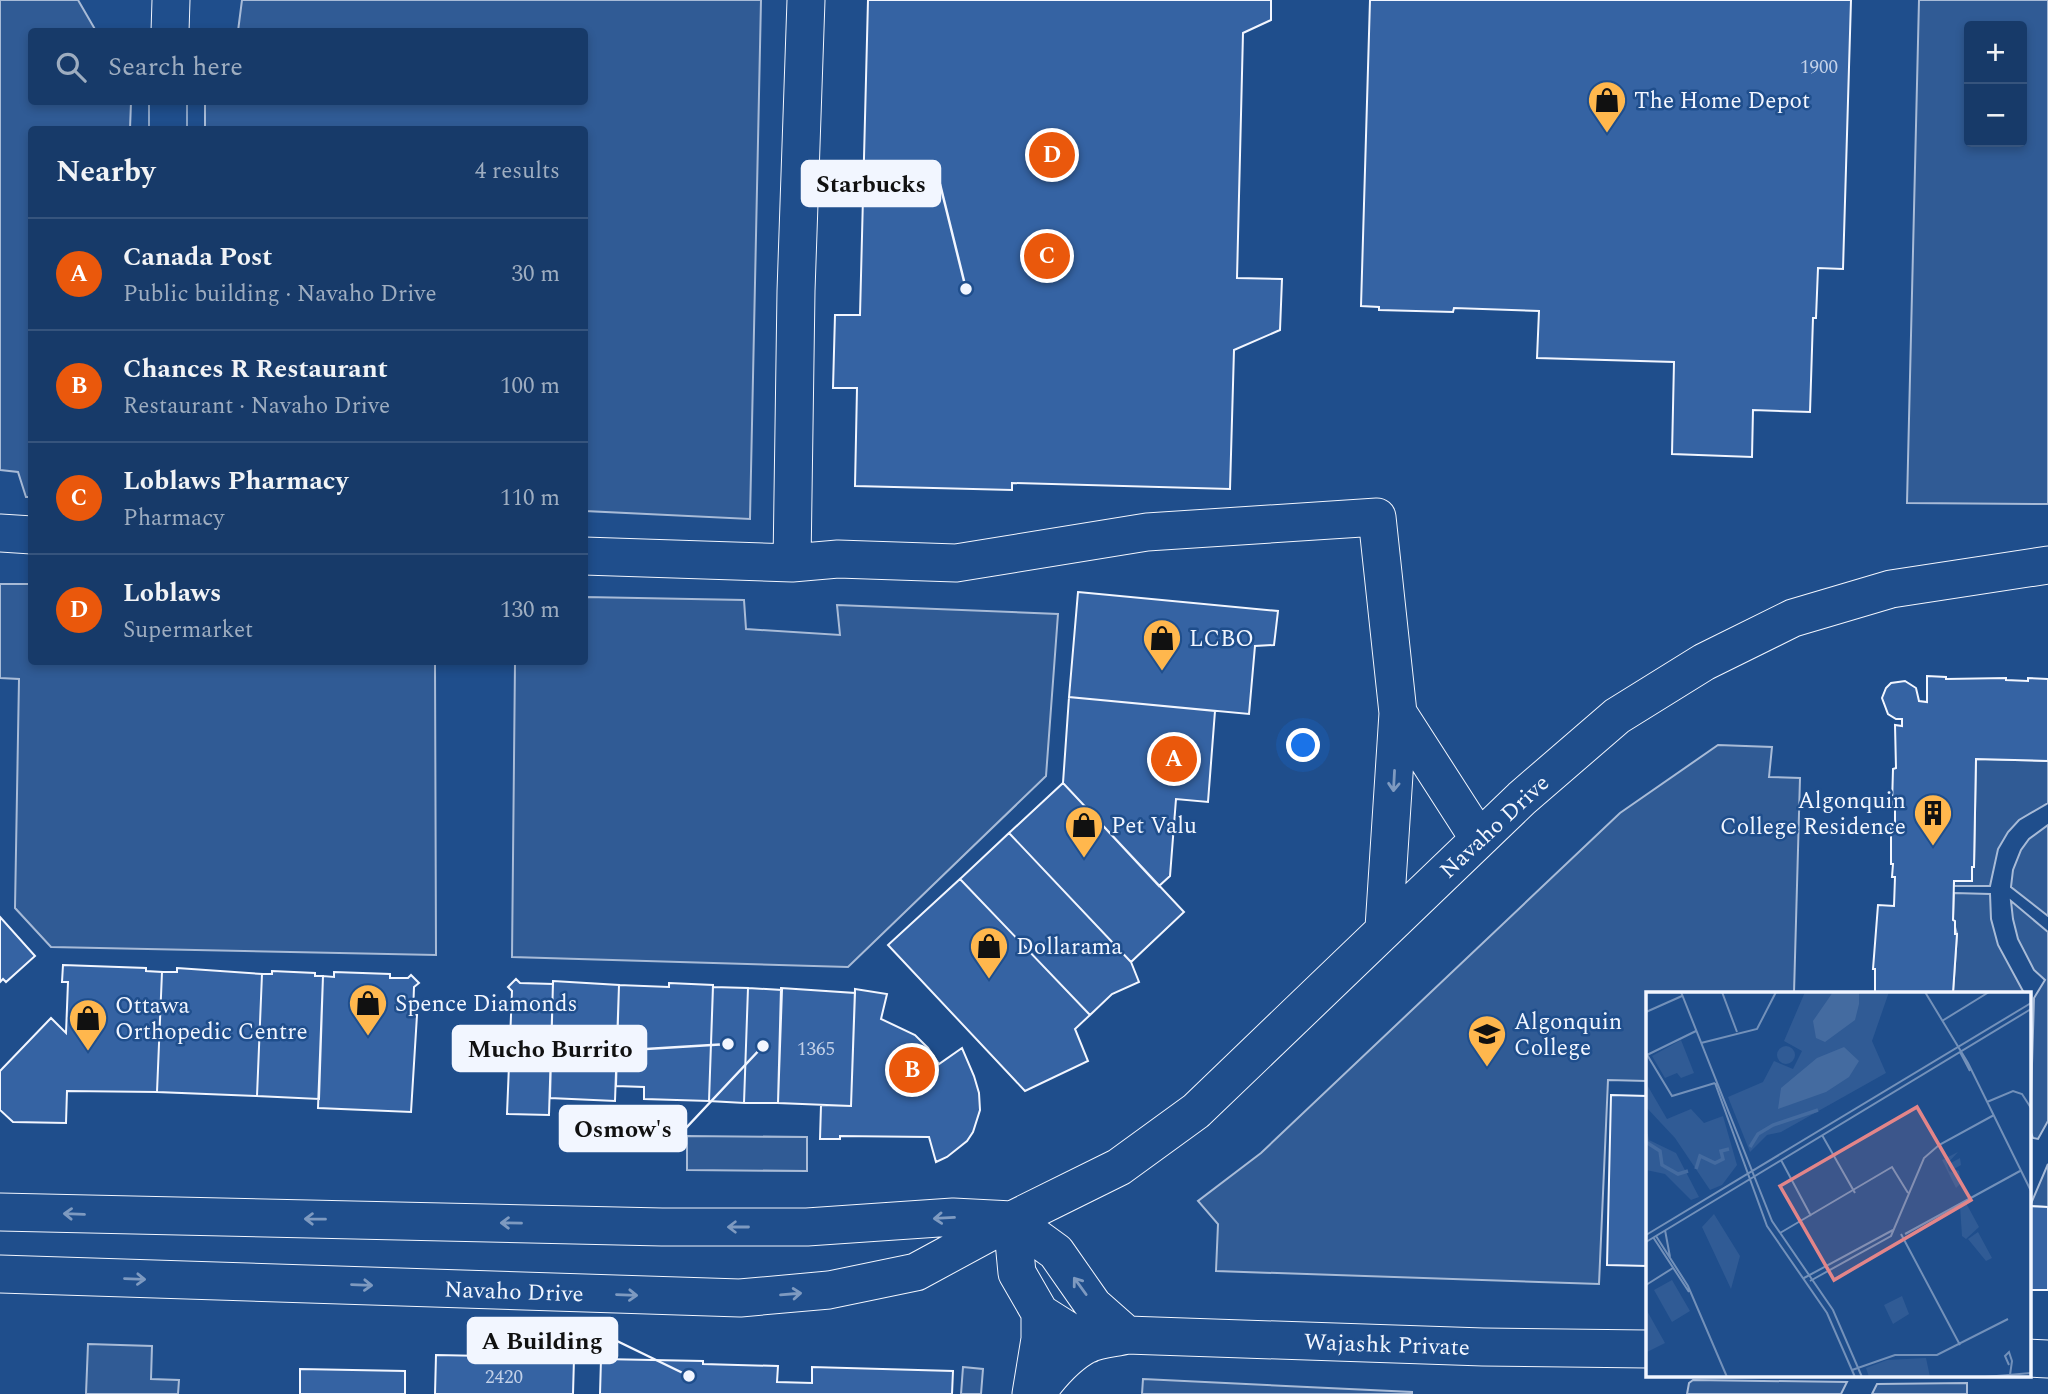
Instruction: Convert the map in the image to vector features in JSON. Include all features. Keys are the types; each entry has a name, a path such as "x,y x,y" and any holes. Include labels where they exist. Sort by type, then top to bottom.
{"street":[{"path":"170,28 171,0"},
{"path":"792,563 796,291 806,0"},
{"path":"168,126 169,105"},
{"path":"588,556 792,563 838,559 956,563 1147,532 1377,517 1398,713 1384,928"},
{"path":"0,533 28,535"},
{"name":"Navaho Drive","path":"0,1274 740,1298 829,1290 916,1272 1119,1167 1196,1111 1522,798 1616,716 1704,662 1793,618 1891,589 2048,565"},
{"path":"1398,713 1479,839"},
{"name":"Navaho Drive","path":"0,1212 662,1227 807,1227 953,1217 1012,1220"},
{"path":"1012,1220 1017,1273 1040,1312 1089,1344 1069,1358 1034,1394"},
{"path":"1012,1220 1056,1252 1093,1305 1127,1335"},
{"path":"1034,1394 1040,1312"},
{"name":"Wajashk Private","path":"1089,1344 1127,1335 1483,1347 1646,1349"},
{"path":"2030,1358 2048,1359"}],"shaded area":[{"path":"0,0 78,0 94,28 28,28 28,105 131,105 130,126 28,126 28,497 18,472 0,470"},
{"path":"242,0 761,0 750,519 588,511 588,126 205,126 205,105 588,105 588,28 238,28"},
{"path":"1919,0 2048,0 2048,504 1907,503"},
{"path":"0,584 28,584 28,665 435,665 436,955 51,947 15,908 19,679 0,678"},
{"path":"588,597 744,600 746,629 840,635 837,605 1058,614 1046,776 848,967 512,957 515,665 588,665"},
{"path":"1718,745 1772,747 1769,777 1800,778 1794,992 1646,992 1646,1081 1608,1080 1599,1284 1216,1271 1218,1224 1198,1201 1261,1153 1620,813"},
{"path":"1976,759 2048,761 2048,803 2019,820 2008,832 1998,849 1990,886 1954,886 1954,881 1972,881"},
{"path":"2048,825 2048,916 2011,887 2013,870 2021,850 2029,839"},
{"path":"1954,893 1990,894 1991,919 1998,945 2023,992 1953,992 1957,934 1953,920"},
{"path":"2011,901 2048,932 2048,1121 2038,1139 2033,1138 2030,1130 2034,998 2045,980 2034,970 2018,939"},
{"path":"687,1136 807,1137 807,1171 687,1170"},
{"path":"2048,1164 2048,1207 2030,1206"},
{"path":"88,1344 152,1346 151,1379 179,1380 178,1394 86,1394"},
{"path":"963,1367 983,1369 981,1394 961,1394"},
{"path":"1143,1379 1412,1392 1412,1394 1142,1394"},
{"path":"1693,1380 1847,1382 1841,1394 1687,1394 1689,1383"},
{"path":"1967,1383 1967,1394 1872,1394 1877,1384"}],"building":[{"path":"868,0 1271,0 1271,20 1243,33 1237,278 1282,279 1280,330 1234,350 1230,489 1012,483 1012,490 855,486 857,388 833,388 835,315 860,315"},
{"name":"The Home Depot","path":"1370,0 1851,0 1843,269 1818,268 1816,318 1813,318 1810,412 1753,410 1752,457 1672,454 1674,362 1537,358 1539,311 1454,308 1453,312 1379,310 1379,307 1361,306"},
{"name":"LCBO","path":"1078,592 1278,611 1274,645 1255,646 1249,714 1069,697"},
{"name":"Algonquin College Residence","path":"1927,676 1946,679 2048,679 2048,761 1976,759 1972,881 1954,881 1953,920 1957,934 1953,992 1874,992 1878,905 1894,906 1895,877 1892,877 1891,864 1891,828 1895,828 1895,805 1892,805 1893,769 1896,768 1895,725 1902,726 1902,719 1888,714 1882,698 1891,683 1905,681 1916,688 1919,701 1927,702"},
{"path":"1069,697 1215,711 1208,802 1176,799 1170,876 1159,886 1063,783"},
{"name":"Pet Valu","path":"1063,783 1184,912 1131,962 1009,833"},
{"path":"1009,833 1131,962 1139,982 1112,994 1090,1015 960,879"},
{"name":"Dollarama","path":"960,879 1090,1015 1075,1029 1088,1061 1025,1091 888,945"},
{"path":"0,917 35,956 6,982 3,979 0,982"},
{"name":"Ottawa Orthopedic Centre","path":"63,965 146,968 146,971 162,972 157,1092 67,1091 66,1123 13,1122 0,1110 0,1071 51,1018 66,1033 68,982 62,982"},
{"path":"177,968 262,974 257,1096 157,1092 162,972 177,972"},
{"path":"272,971 315,973 315,976 323,976 319,1099 257,1096 262,974 272,974"},
{"name":"Spence Diamonds","path":"334,972 390,974 390,978 408,978 411,975 419,983 414,987 413,1015 417,1015 411,1112 318,1108 323,976 334,977"},
{"path":"516,979 520,983 553,984 549,1115 507,1114 512,991 508,987"},
{"path":"553,981 619,985 615,1101 550,1098"},
{"path":"669,983 713,985 709,1101 644,1099 644,1087 616,1086 619,985 669,987"},
{"path":"713,987 748,988 744,1103 709,1101"},
{"path":"748,988 782,990 778,1103 744,1103"},
{"path":"781,988 855,993 851,1106 778,1103"},
{"path":"855,989 887,994 881,1019 915,1035 939,1064 962,1048 979,1093 980,1110 967,1141 947,1157 936,1162 929,1137 840,1136 840,1139 820,1139 821,1105 851,1106"},
{"path":"1611,1095 1646,1096 1646,1266 1607,1265"},
{"path":"2030,1206 2048,1207 2048,1290 2030,1290"},
{"path":"436,1355 574,1358 573,1394 435,1394"},
{"path":"601,1359 778,1366 777,1382 812,1383 812,1367 953,1371 952,1394 600,1394"},
{"path":"300,1369 405,1371 405,1394 300,1394"}],"place":[{"name":"The Home Depot","path":"1607,134"},
{"name":"Loblaws","path":"1052,155"},
{"name":"Loblaws Pharmacy","path":"1047,256"},
{"name":"Starbucks","path":"966,289"},
{"name":"LCBO","path":"1162,672"},
{"name":"Canada Post","path":"1174,759"},
{"name":"Algonquin College Residence","path":"1933,847"},
{"name":"Pet Valu","path":"1084,859"},
{"name":"Dollarama","path":"989,980"},
{"name":"Spence Diamonds","path":"368,1037"},
{"name":"Mucho Burrito","path":"728,1044"},
{"name":"Osmow's","path":"763,1046"},
{"name":"Ottawa Orthopedic Centre","path":"88,1052"},
{"name":"Algonquin College","path":"1487,1068"},
{"name":"Chances R Restaurant","path":"912,1070"},
{"name":"A Building","path":"689,1376"}]}
